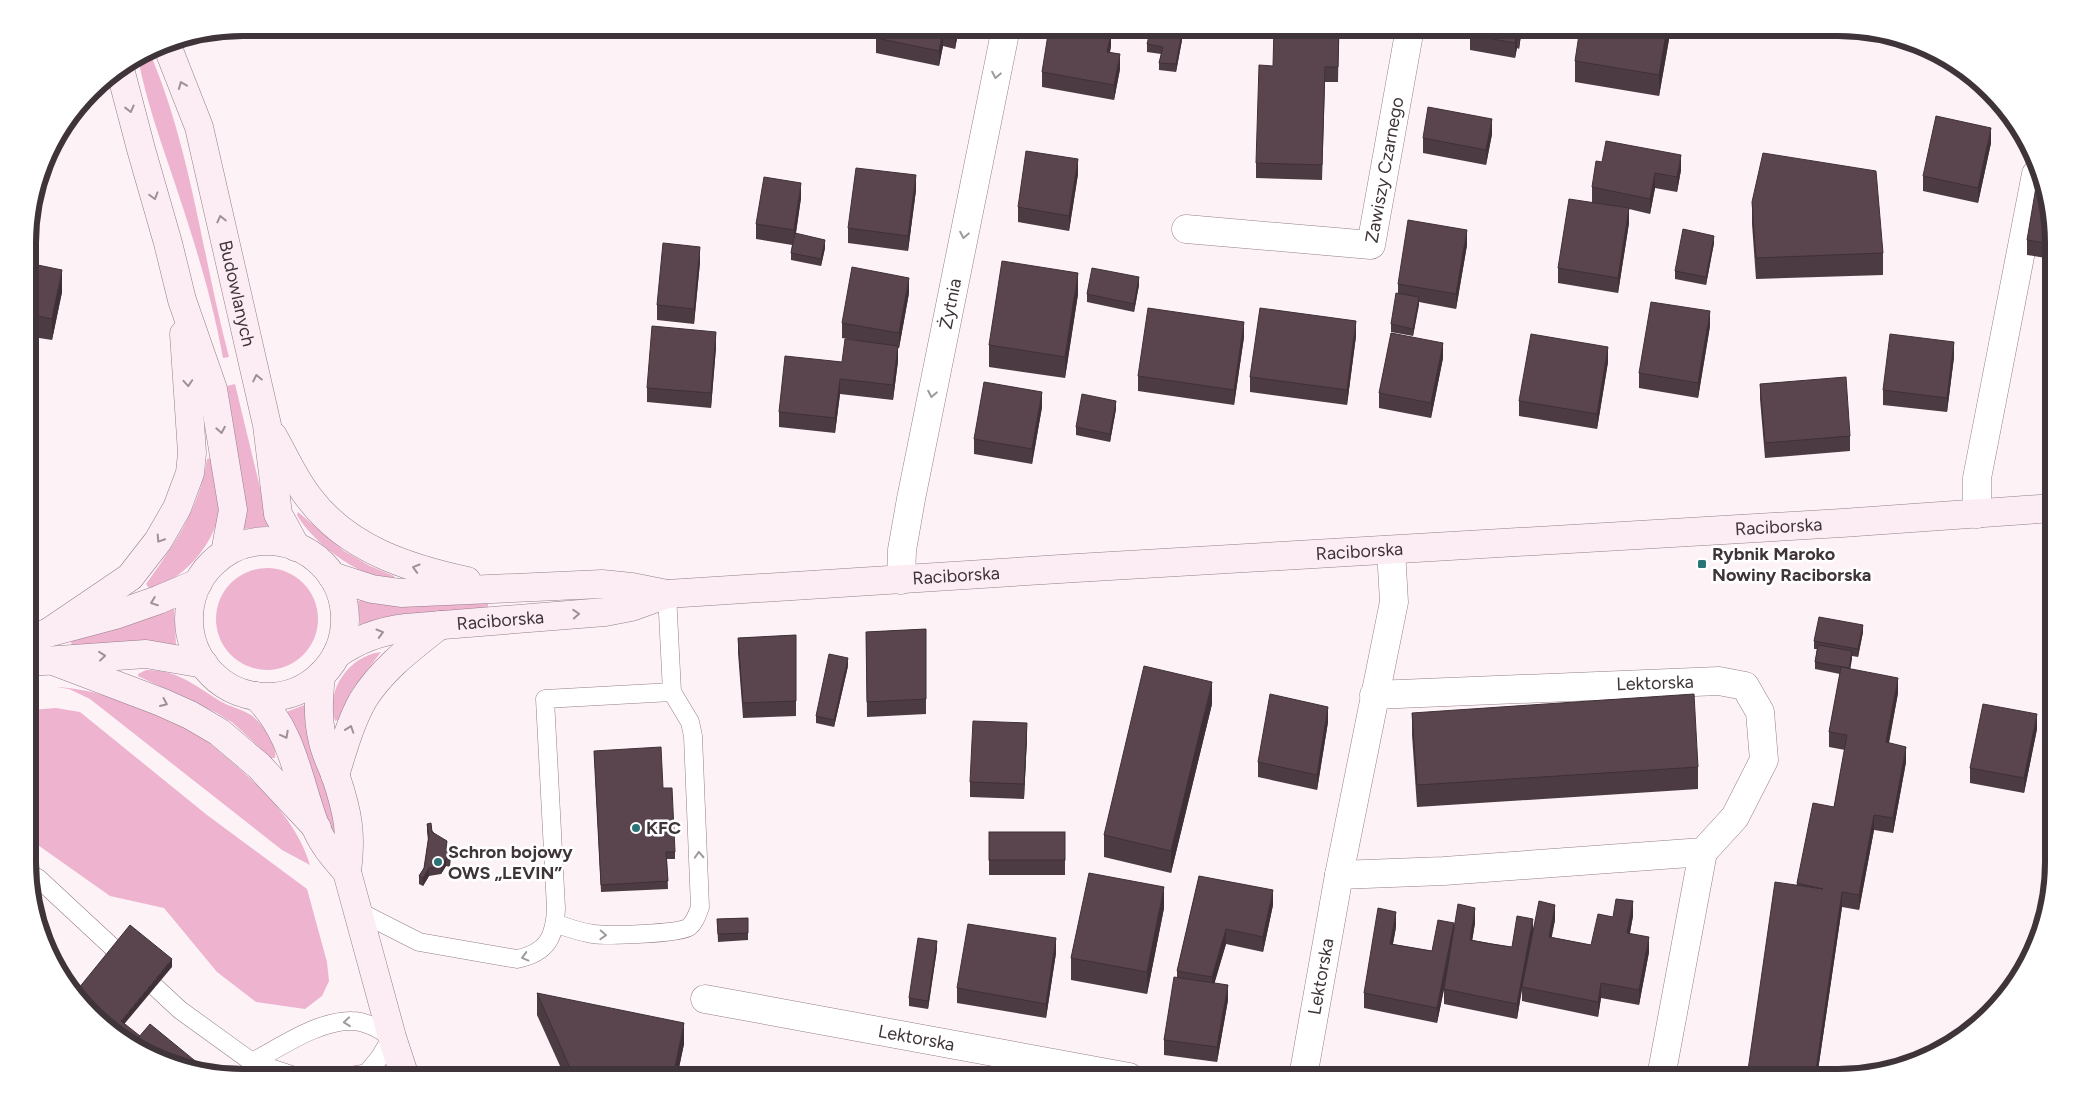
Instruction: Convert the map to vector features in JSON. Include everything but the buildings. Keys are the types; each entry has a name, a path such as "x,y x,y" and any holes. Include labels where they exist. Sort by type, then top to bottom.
{"main road":[{"name":"Budowlanych","path":"169,50 199,127 267,425 278,514 296,547"},
{"path":"122,76 182,300 214,389 234,514 225,553"},
{"path":"39,635 124,582 136,571 164,532 184,490 190,469 192,442 182,300"},
{"path":"267,425 309,498 330,521 357,542 408,566 498,588"},
{"name":"Raciborska","path":"332,576 372,589 401,593 602,584 632,587 667,594 2045,509"},
{"path":"329,664 308,685 294,692 279,696 256,696 241,692 227,685 204,664 195,646 190,627 192,600 198,583 225,553 240,546 270,541 296,547 316,558 332,576 340,591 345,620 344,634 329,664 319,697 320,725 325,750 349,818 348,872 402,1069"},
{"path":"39,635 130,610 198,583"},
{"name":"Raciborska","path":"329,664 362,640 384,631 604,612 631,607 667,594"},
{"path":"335,775 351,726 364,698 397,660 440,625"},
{"path":"41,662 146,654 204,664"},
{"path":"41,662 161,702 190,715 219,732 264,771 316,828"},
{"path":"256,696 279,723 291,747 316,828 327,848 348,872"}],"street":[{"name":"Żytnia","path":"901,580 902,550 911,499 1004,36"},
{"name":"Zawiszy Czarnego","path":"1186,229 1372,245 1409,36"},
{"path":"1976,514 1977,478 2035,179"},
{"name":"Lektorska","path":"1304,1069 1339,875 1394,602 1391,550"},
{"name":"Lektorska","path":"1374,695 1719,680 1745,686 1760,712 1764,760 1735,817 1702,852"},
{"path":"1339,875 1444,871 1702,852 1662,1069"},
{"name":"Lektorska","path":"704,998 1029,1068"}],"lane":[{"path":"556,924 591,934 608,935 688,928 696,920 700,907 701,891 693,736 690,722 672,692 667,594"},
{"path":"358,911 419,942 517,959 529,957 544,947 552,935 556,924 544,699 672,692"},
{"path":"37,879 180,1010 252,1062 269,1069"},
{"path":"252,1062 316,1028 354,1021 374,1027 392,1037 370,1069"}],"shaded area":[{"path":"152,58 175,125 186,164 229,357 223,358 201,266 139,64"},
{"path":"235,384 268,526 243,529 244,494 227,386"},
{"path":"210,458 216,479 219,502 218,516 210,539 183,571 160,585 149,588 146,584 176,540 192,510 204,477 207,459"},
{"path":"298,512 344,551 370,566 394,576 394,578 367,573 339,558 304,526 297,515"},
{"path":"267,568 287,572 303,583 314,599 318,619 314,639 303,655 287,666 267,670 247,666 231,655 220,639 216,619 220,599 231,583 247,572"},
{"path":"358,601 401,607 488,602 488,610 360,626"},
{"path":"174,608 176,645 159,642 72,647 71,641 155,616"},
{"path":"381,652 352,690 338,720 335,721 333,698 342,676 359,660"},
{"path":"146,670 177,676 194,684 224,703 251,715 260,723 272,740 275,758 271,758 233,723 217,713 138,676 138,674"},
{"path":"56,687 71,688 114,698 189,729 204,738 265,793 287,819 304,849 310,865 282,850 90,699 69,689"},
{"path":"307,704 345,847 337,850 305,750 297,729 286,712"},
{"path":"56,708 80,712 207,815 307,889 327,962 329,981 322,996 305,1009 256,1002 217,972 164,908 110,896 36,844 36,709"}],"place":[{"name":"Rybnik Maroko Nowiny Raciborska","path":"1702,564"},
{"name":"KFC","path":"636,828"},
{"name":"Schron bojowy OWS „LEVIN”","path":"438,862"}]}
